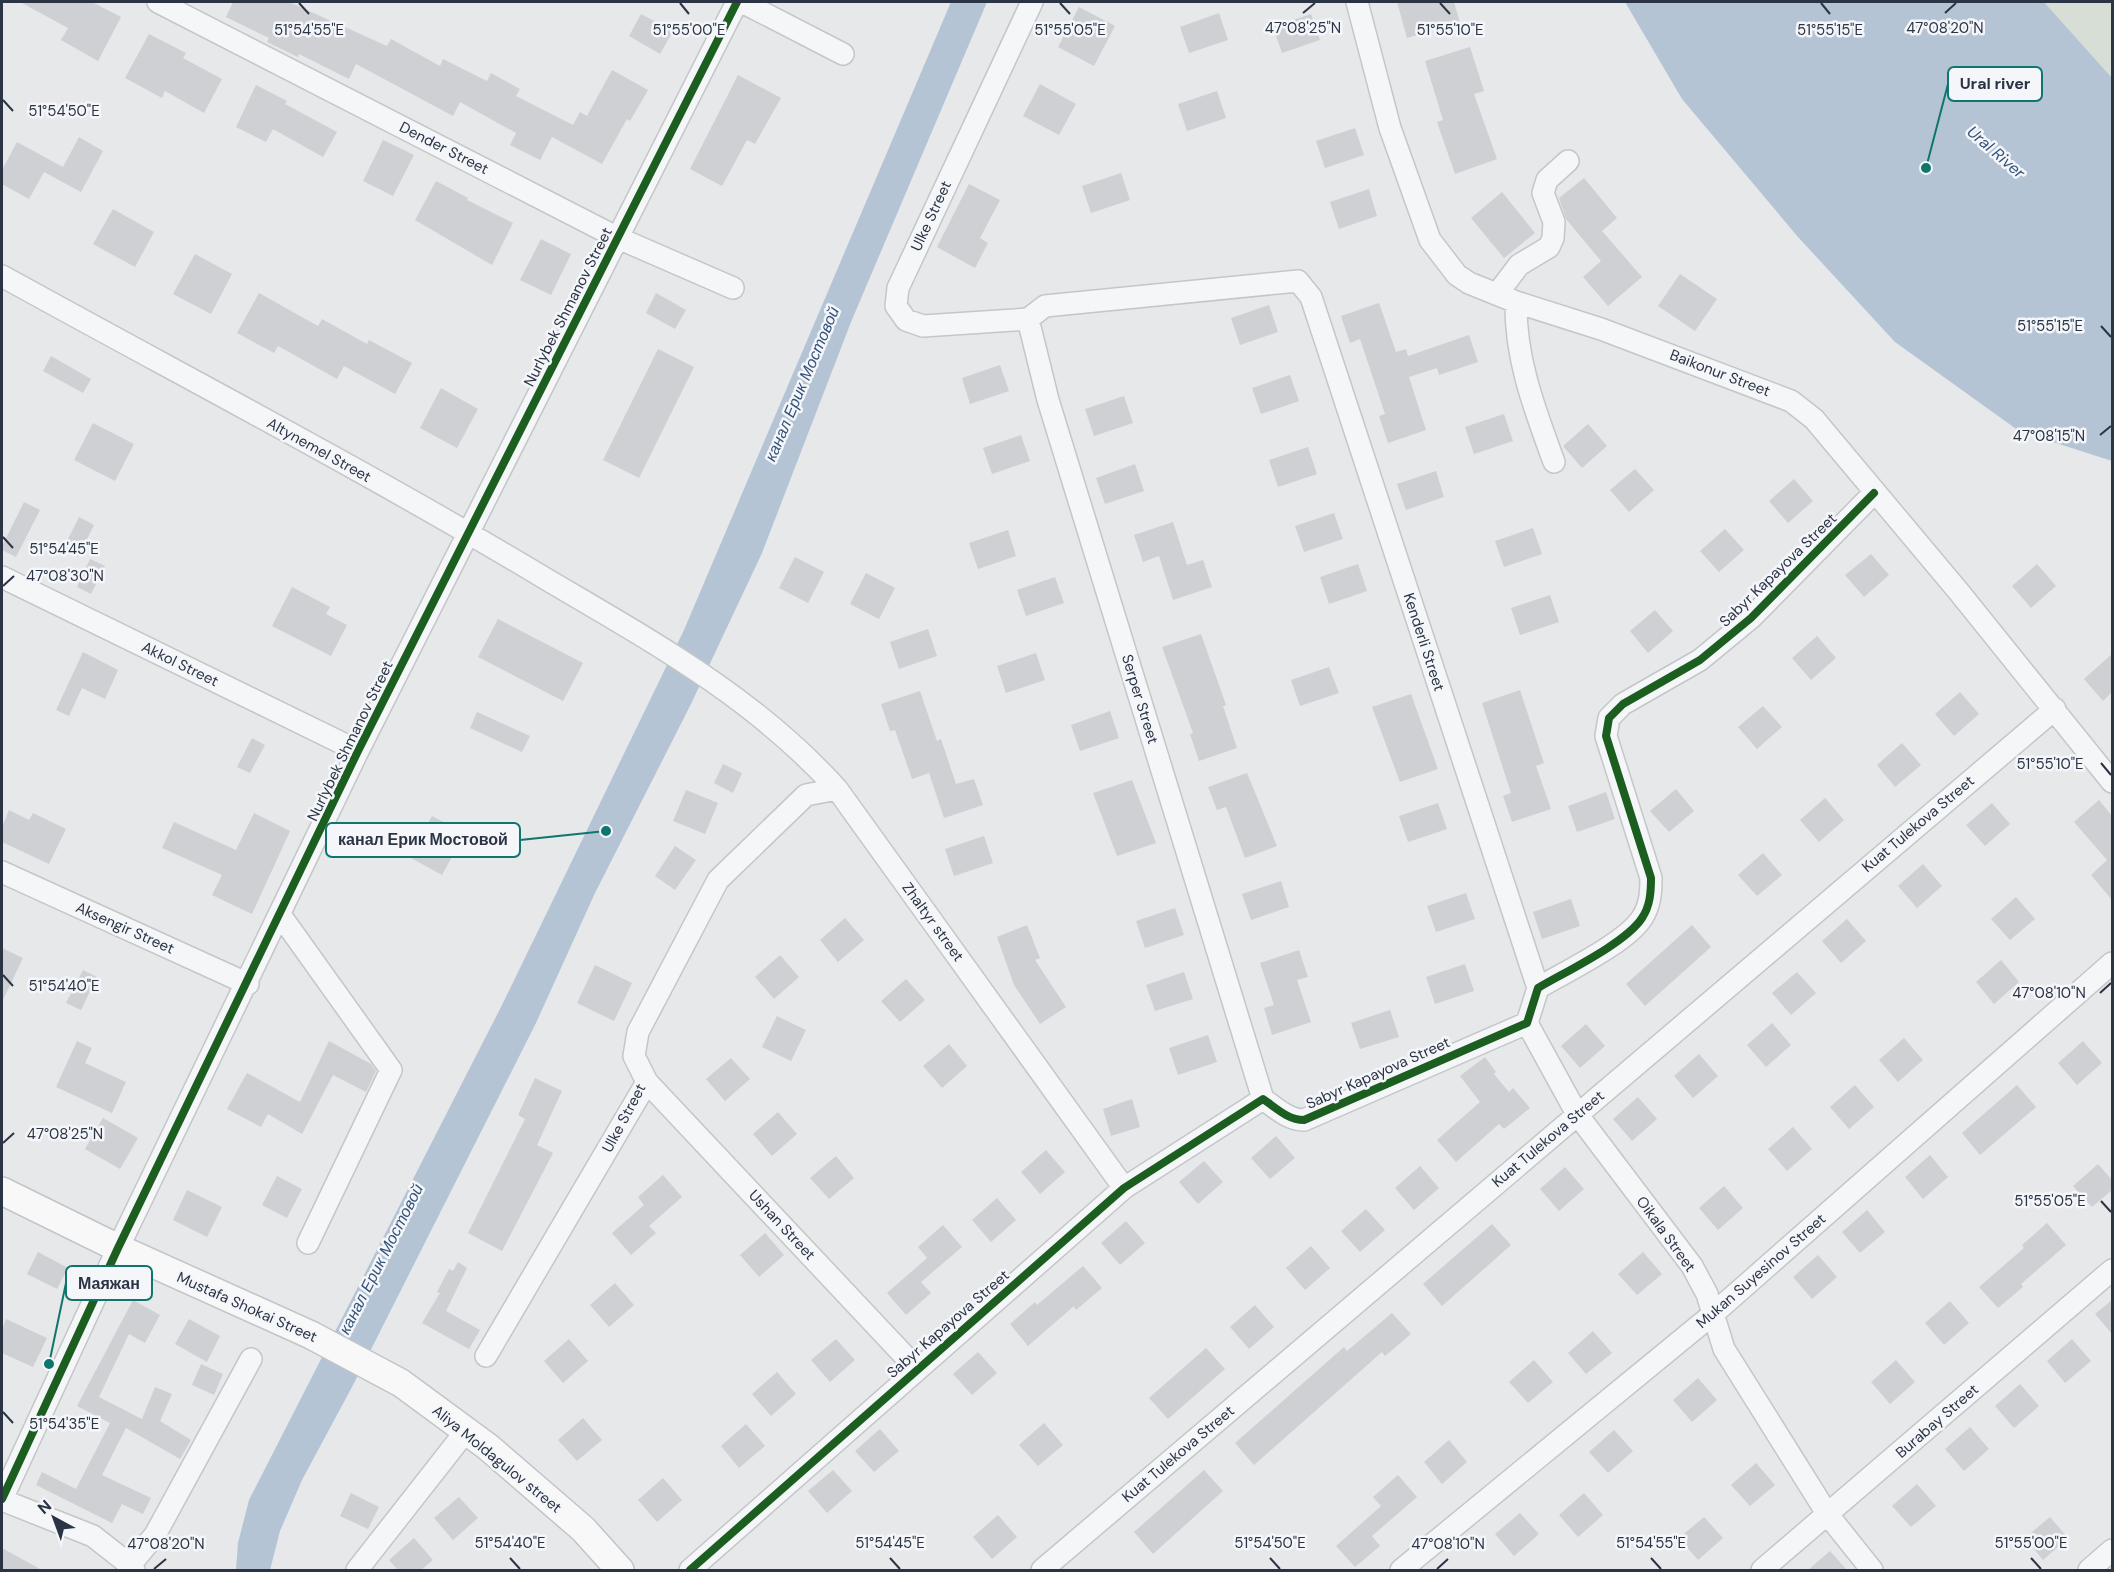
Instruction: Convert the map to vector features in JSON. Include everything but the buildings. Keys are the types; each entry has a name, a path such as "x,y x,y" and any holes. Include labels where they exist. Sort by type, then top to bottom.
{"main road":[{"name":"Mustafa Shokai Street","path":"2,1191 118,1248 363,1360"},
{"name":"Aliya Moldagulov street","path":"363,1360 401,1383 466,1431 583,1529 620,1570"}],"street":[{"name":"Dender Street","path":"158,2 618,238 732,288"},
{"name":"Nurlybek Shmanov Street","path":"2,1500 118,1248 248,984 358,751 737,2"},
{"path":"742,2 843,54"},
{"name":"Ulke Street","path":"1028,319 923,326 906,320 896,306 898,288 1032,2"},
{"name":"Baikonur Street","path":"1357,2 1390,128 1430,240 1457,275 1469,283 1506,298 1601,329 1791,401 1814,419 2055,709 2112,782"},
{"path":"1554,462 1533,404 1506,298 1519,265 1549,247 1553,238 1554,222 1543,193 1547,180 1568,161"},
{"name":"Altynemel Street","path":"2,276 469,532 716,681"},
{"name":"Kenderli Street","path":"1028,319 1046,306 1298,281 1311,297 1538,988"},
{"name":"Serper Street","path":"1028,319 1048,400 1263,1099"},
{"name":"Sabyr Kapayova Street","path":"1538,988 1627,935 1642,919 1650,901 1651,878 1606,736 1609,718 1623,704 1700,660 1750,618 1874,493"},
{"name":"Akkol Street","path":"2,577 358,751"},
{"name":"Zhaltyr street","path":"716,681 755,710 807,755 837,789 1124,1188"},
{"name":"Kuat Tulekova Street","path":"1042,1570 2055,709"},
{"name":"Ulke Street","path":"486,1356 647,1082 634,1056 638,1032 718,880 806,795 837,789"},
{"name":"Aksengir Street","path":"2,872 248,984"},
{"path":"280,916 391,1070 308,1243"},
{"name":"Mukan Suyesinov Street","path":"1401,1570 1713,1314 2112,963"},
{"path":"1527,1023 1538,988"},
{"name":"Sabyr Kapayova Street","path":"690,1570 1124,1188 1263,1099 1287,1116 1295,1120 1304,1120 1527,1023"},
{"name":"Oikala Street","path":"1527,1023 1576,1114 1692,1266 1707,1294 1724,1349 1828,1515 1872,1570"},
{"name":"Ushan Street","path":"647,1082 917,1369"},
{"name":"Burabay Street","path":"1762,1570 2112,1270"},
{"path":"2,1500 93,1536 132,1568 155,1535 251,1359"},
{"path":"357,1570 466,1431"},
{"path":"2089,1570 2112,1550"}],"shaded area":[{"path":"2044,2 2112,2 2112,78"}],"water":[{"name":"канал Ерик Мостовой","path":"951,2 987,2 851,322 762,553 690,706 595,893 536,1023 352,1387 302,1480 280,1531 270,1570 236,1570 238,1543 249,1500 502,1005 684,630"},
{"name":"Ural River","path":"1625,2 2044,2 2112,78 2112,461 2019,431 1895,342 1798,237 1682,99"}],"cycle path":[{"path":"2,1499 118,1248 358,751 737,2"},
{"path":"690,1570 1124,1188 1263,1099 1287,1116 1304,1120 1527,1023 1538,988 1609,947 1634,928 1647,909 1651,878 1606,736 1609,718 1623,704 1700,660 1751,618 1874,493"}],"place":[{"name":"Ural river","path":"1926,168"},
{"name":"канал Ерик Мостовой","path":"606,831"},
{"name":"Маяжан","path":"49,1364"}]}
